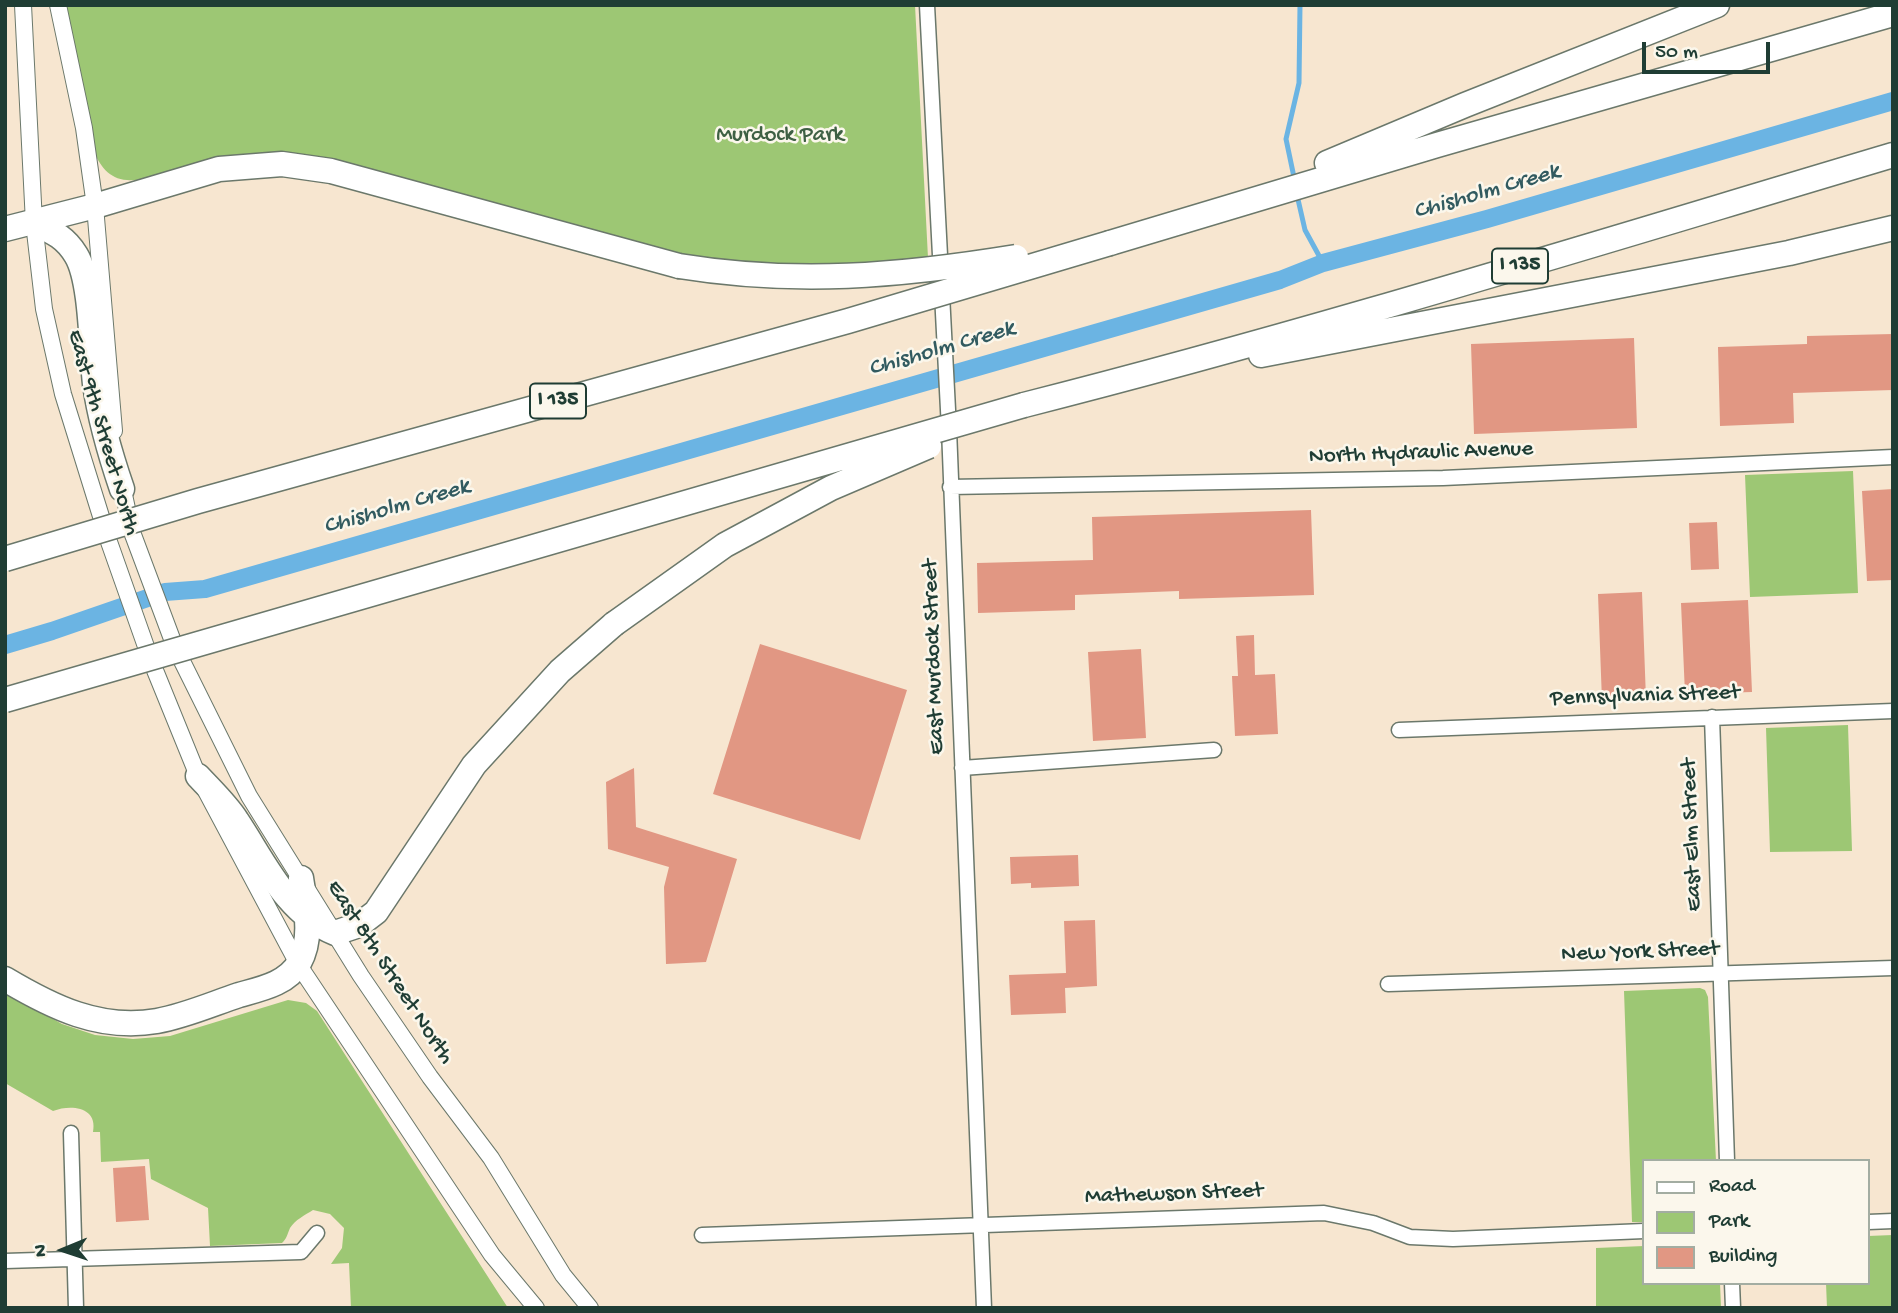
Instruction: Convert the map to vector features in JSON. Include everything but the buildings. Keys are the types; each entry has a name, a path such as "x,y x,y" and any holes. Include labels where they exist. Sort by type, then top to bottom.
{"highway":[{"path":"1194,217 1401,133 1465,104 1717,5"},
{"name":"I 135","path":"5,559 225,494 848,321 1194,217 1893,14"},
{"name":"I 135","path":"5,699 1024,405 1146,374 1544,260 1893,155"},
{"path":"5,229 95,206 197,174 219,169 282,164 331,171 679,267 724,274 827,278 888,274 1110,243"},
{"path":"34,223 63,238 78,258 86,290 95,384 104,438 122,489"},
{"path":"1146,374 1302,348 1789,253 1891,229"},
{"path":"198,776 236,818 266,869 307,919 335,933 359,925 376,912 474,765 560,671 614,624 725,545 783,512 831,488 1024,405"},
{"path":"5,979 73,1015 111,1024 155,1021 187,1013 279,982 298,964 308,936 301,878"}],"street":[{"name":"East 9th Street North","path":"23,5 34,223 44,309 63,394 108,539 150,657 198,776"},
{"name":"East 9th Street North","path":"58,5 84,128 95,206 115,438 122,489 132,532 175,647"},
{"name":"East Murdock Street","path":"928,5 949,429 984,1308"},
{"name":"North Hydraulic Avenue","path":"950,487 1443,478 1893,457"},
{"name":"East 8th Street North","path":"175,647 249,796 335,933 430,1077 491,1158 563,1275 590,1308"},
{"name":"Pennsylvania Street","path":"1399,730 1893,712"},
{"name":"East Elm Street","path":"1712,717 1727,1159"},
{"path":"962,768 1214,750"},
{"path":"198,776 298,964 525,1308"},
{"name":"New York Street","path":"1388,984 1893,968"},
{"path":"71,1133 76,1308"},
{"name":"Mathewson Street","path":"702,1235 1324,1213 1373,1223 1410,1237 1453,1239 1643,1231"},
{"path":"1870,1222 1893,1221"},
{"path":"5,1261 301,1252 317,1233"},
{"path":"492,1255 536,1308"},
{"path":"1732,1285 1733,1308"}],"green space":[{"name":"Murdock Park","path":"63,5 915,5 928,258 787,268 674,255 314,157 225,157 144,179 121,179 106,170 93,149"},
{"path":"1853,471 1858,593 1750,597 1745,475"},
{"path":"1848,725 1852,851 1770,852 1766,728"},
{"path":"1700,988 1705,990 1708,997 1716,1159 1643,1159 1643,1222 1632,1222 1624,991"},
{"path":"5,992 62,1024 95,1035 133,1039 170,1036 288,1000 306,1003 317,1011 508,1308 351,1308 349,1263 331,1264 342,1248 344,1228 330,1214 313,1210 292,1225 282,1243 210,1246 208,1208 151,1179 149,1159 101,1162 100,1132 93,1132 91,1117 87,1113 75,1108 53,1111 5,1083"},
{"path":"1893,1235 1893,1308 1827,1308 1826,1285 1870,1285 1870,1236"},
{"path":"1643,1246 1643,1285 1720,1285 1721,1308 1596,1308 1596,1248"}],"waterway":[{"path":"1295,182 1286,139 1299,83 1300,5"},
{"name":"Chisholm Creek","path":"5,645 165,592 205,589 1280,280 1323,263 1487,219 1893,101"},
{"path":"1297,195 1305,230 1323,263"}]}
